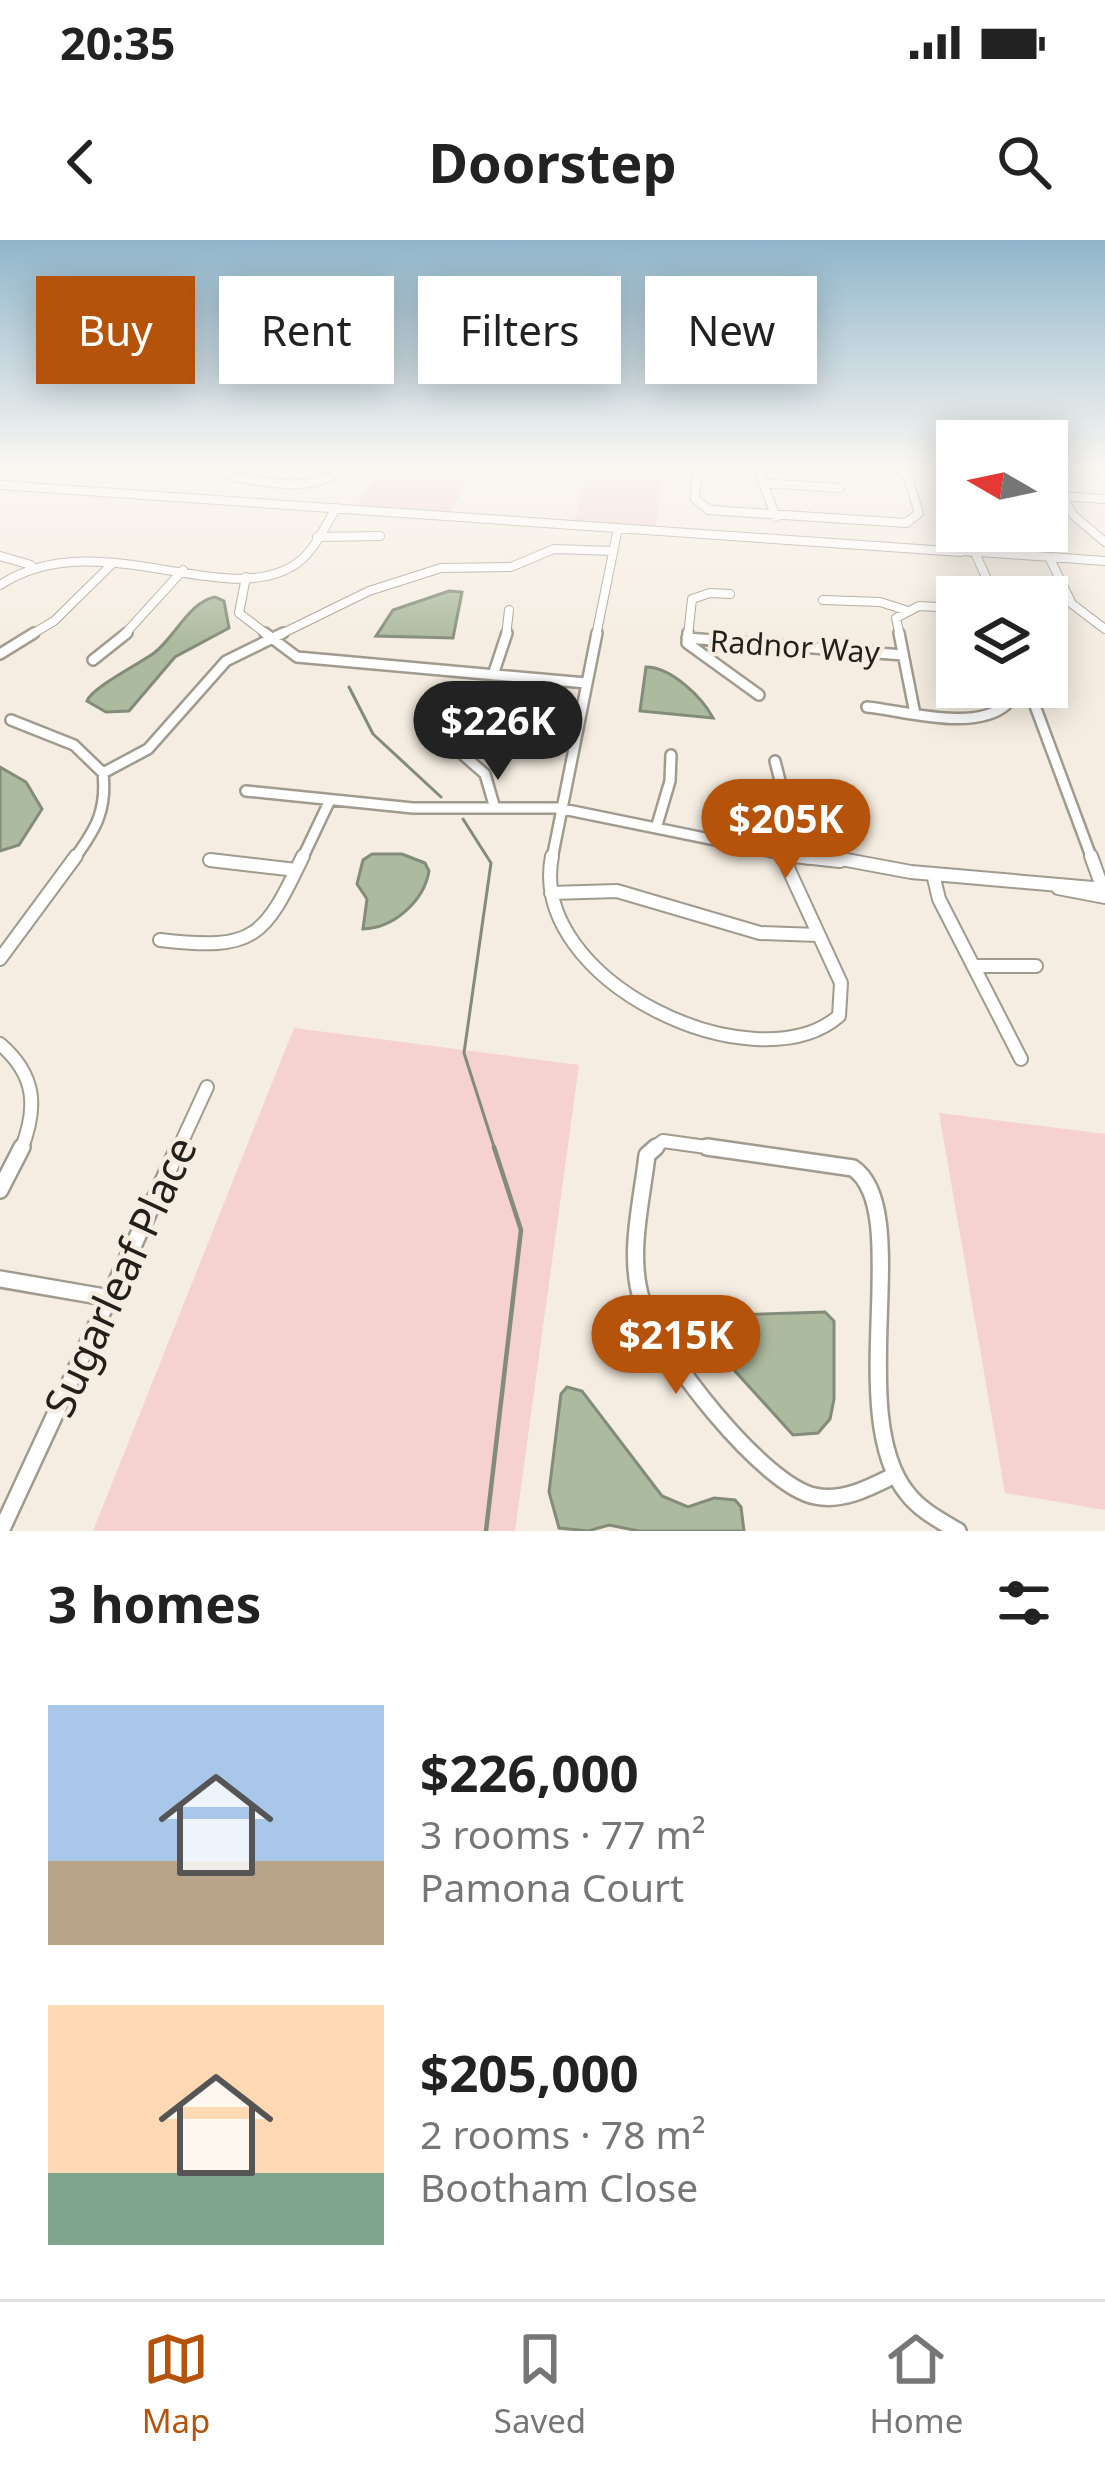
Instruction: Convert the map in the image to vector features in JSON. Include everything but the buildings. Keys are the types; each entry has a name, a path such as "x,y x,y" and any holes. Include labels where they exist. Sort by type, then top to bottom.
{"street":[{"path":"0,556 31,565 62,561 246,577 289,568 325,525"},
{"path":"579,525 936,548"},
{"path":"842,525 844,543"},
{"path":"618,528 548,856 550,893 571,939 608,980 650,1011 693,1026 790,1038 824,1031 839,1016 842,983 792,880 790,820 775,761"},
{"path":"317,537 380,536"},
{"path":"103,773 133,762 158,745 217,668 369,590 441,568 511,567 554,549 613,551"},
{"path":"966,552 986,576"},
{"path":"987,576 978,552 1105,561"},
{"path":"1048,557 1072,604 1105,629"},
{"path":"0,585 31,565"},
{"path":"0,654 55,621 111,565"},
{"path":"93,660 132,628 183,570"},
{"path":"246,577 238,613 271,641 309,660 586,683"},
{"path":"730,594 710,592 692,599 687,638 697,653 759,695"},
{"path":"823,600 880,602 904,610 936,609"},
{"path":"493,675 512,621 509,610"},
{"path":"904,610 896,622 915,714"},
{"name":"Radnor Way","path":"687,638 903,655"},
{"path":"867,707 968,718 994,715 1002,708"},
{"path":"246,791 413,808 558,808 657,824 836,864 840,860 1104,892 1036,708"},
{"path":"0,959 98,826 106,801 103,773 74,745 11,720"},
{"path":"438,733 485,774 494,806"},
{"path":"657,824 670,781 670,755"},
{"path":"160,940 218,947 242,939 275,915 331,800"},
{"path":"210,860 296,870"},
{"path":"933,874 939,899 1021,1059"},
{"path":"550,893 620,891 747,934 818,935"},
{"path":"973,966 1036,966"},
{"path":"0,1044 27,1070 34,1099 25,1147 0,1190"},
{"name":"Sugarleaf Place","path":"1,1531 207,1087"},
{"path":"893,1476 851,1496 830,1499 799,1492 763,1469 649,1319 638,1279 646,1155 653,1145 663,1141 853,1168 864,1174 875,1190 879,1215 876,1414 893,1476 933,1520 958,1531"},
{"path":"0,1279 110,1298"}],"shaded area":[{"path":"449,591 462,592 453,638 376,636 393,610"},
{"path":"215,597 224,601 229,628 175,657 129,711 106,712 87,701 154,653 198,605"},
{"path":"646,667 685,685 713,718 640,711"},
{"path":"0,767 26,782 42,809 19,845 0,851"},
{"path":"372,854 402,854 425,863 429,871 421,893 406,911 386,924 363,929 367,899 357,884 363,860"},
{"path":"294,1028 579,1065 515,1531 93,1531"},
{"path":"939,1113 1105,1134 1105,1510 1005,1493"},
{"path":"825,1312 834,1321 830,1419 818,1433 793,1435 724,1359 712,1330 718,1319 732,1315"},
{"path":"567,1387 582,1391 662,1496 688,1507 714,1498 735,1500 741,1507 744,1531 639,1531 609,1525 588,1531 559,1528 549,1492 561,1394"}],"waterway":[{"path":"349,687 373,734 441,797"},
{"path":"463,819 491,863 464,1053 495,1150"},
{"path":"486,1531 521,1230 494,1147"}]}
